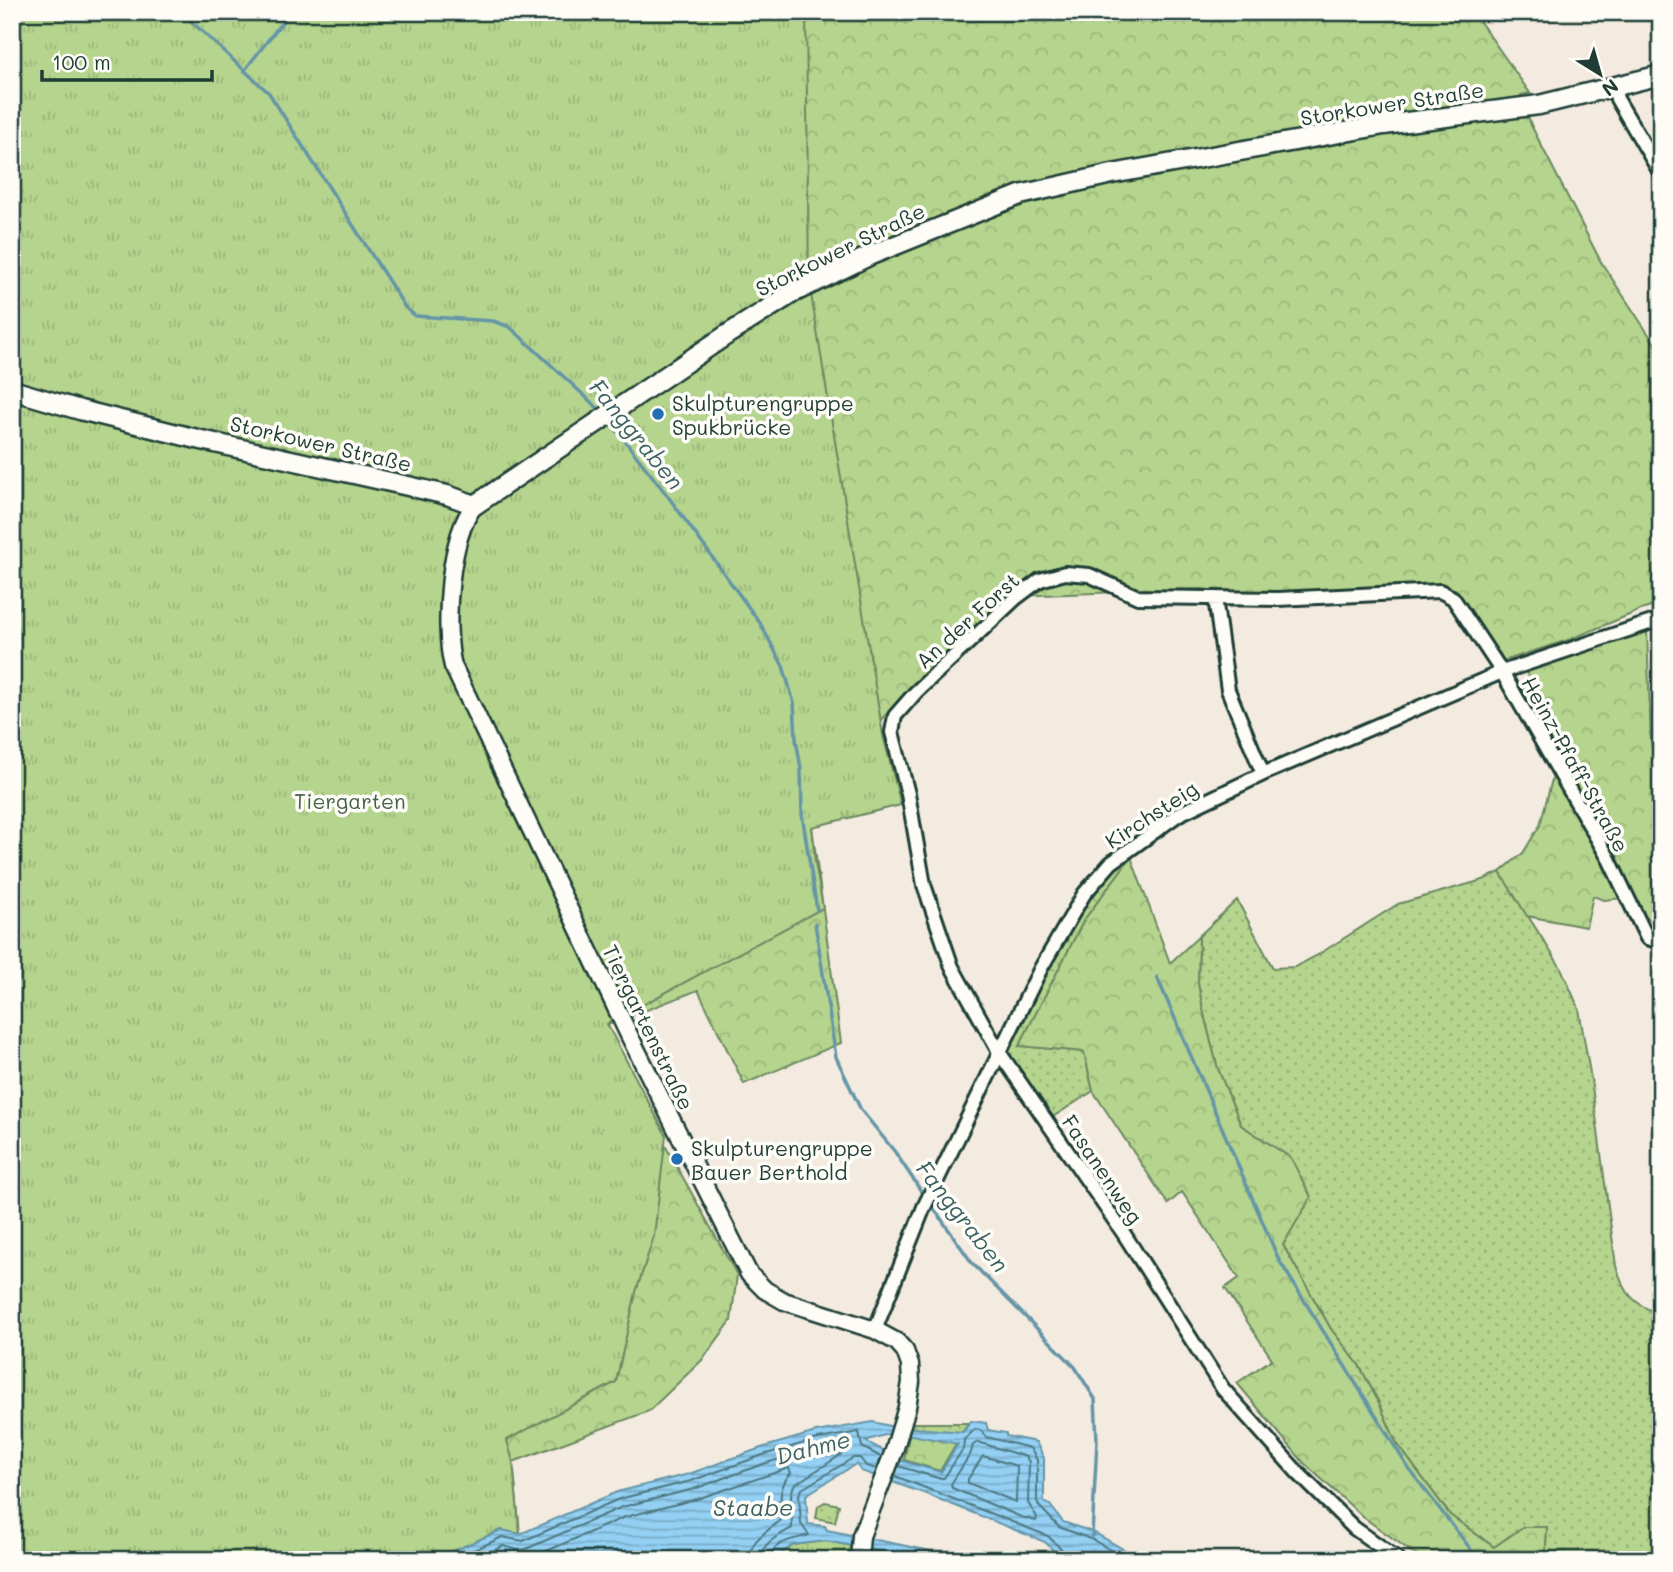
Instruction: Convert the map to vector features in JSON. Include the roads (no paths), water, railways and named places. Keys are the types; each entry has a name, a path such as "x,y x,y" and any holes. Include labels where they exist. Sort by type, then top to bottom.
{"main road":[{"name":"Storkower Straße","path":"12,390 79,410 447,495 475,506 728,334 793,293 870,255 1020,195 1071,182 1384,125 1538,105 1661,75"}],"street":[{"path":"1614,88 1620,104 1661,174"},
{"name":"Tiergartenstraße","path":"475,506 461,526 456,549 449,616 453,666 629,1035 749,1274 765,1290 784,1301 875,1330 897,1342 905,1351 910,1365 911,1382 898,1437 860,1548"},
{"name":"An der Forst","path":"892,732 895,716 916,692 1016,598 1040,580 1065,573 1089,575 1138,597 1278,599 1440,591 1453,598 1502,672"},
{"path":"1215,598 1228,690 1263,774"},
{"name":"Kirchsteig","path":"875,1330 924,1207 999,1052 1067,921 1084,894 1104,871 1130,848 1179,814 1263,774 1502,672 1661,619"},
{"name":"Heinz-Pfaff-Straße","path":"1502,672 1609,859 1647,938 1661,942"},
{"name":"Fasanenweg","path":"892,732 908,794 924,885 952,967 999,1052 1124,1234 1223,1389 1286,1462 1354,1528 1399,1560"}],"water":[{"name":"Staabe","path":"971,1421 986,1423 988,1430 1036,1442 1044,1458 1044,1502 1050,1505 1063,1522 1095,1533 1142,1560 1059,1560 1059,1556 1045,1542 861,1471 856,1464 806,1495 808,1524 976,1560 927,1560 826,1541 793,1545 772,1560 433,1560 501,1530 520,1534 617,1492 689,1474 816,1432 873,1422 963,1432","holes":["888,1434 912,1435 958,1444 941,1472 903,1461 865,1441"]}],"waterway":[{"name":"Fanggraben","path":"181,12 269,93 405,307 415,316 493,321 510,327 603,413"},
{"path":"244,71 290,12"},
{"name":"Fanggraben","path":"610,422 760,623 783,666 794,703 801,769 802,814 817,910"},
{"name":"Fanggraben","path":"815,923 836,1057 861,1110 895,1152 925,1197"},
{"path":"1157,977 1279,1260 1409,1469 1479,1560"},
{"name":"Fanggraben","path":"930,1203 972,1263 1075,1367 1095,1399 1097,1441 1092,1536"}],"place":[{"name":"Skulpturengruppe Spukbrücke","path":"658,414"},
{"name":"Skulpturengruppe Bauer Berthold","path":"677,1159"}],"park label":[{"name":"Tiergarten","path":"350,800"}],"water label":[{"name":"Dahme","path":"813,1447"}]}
